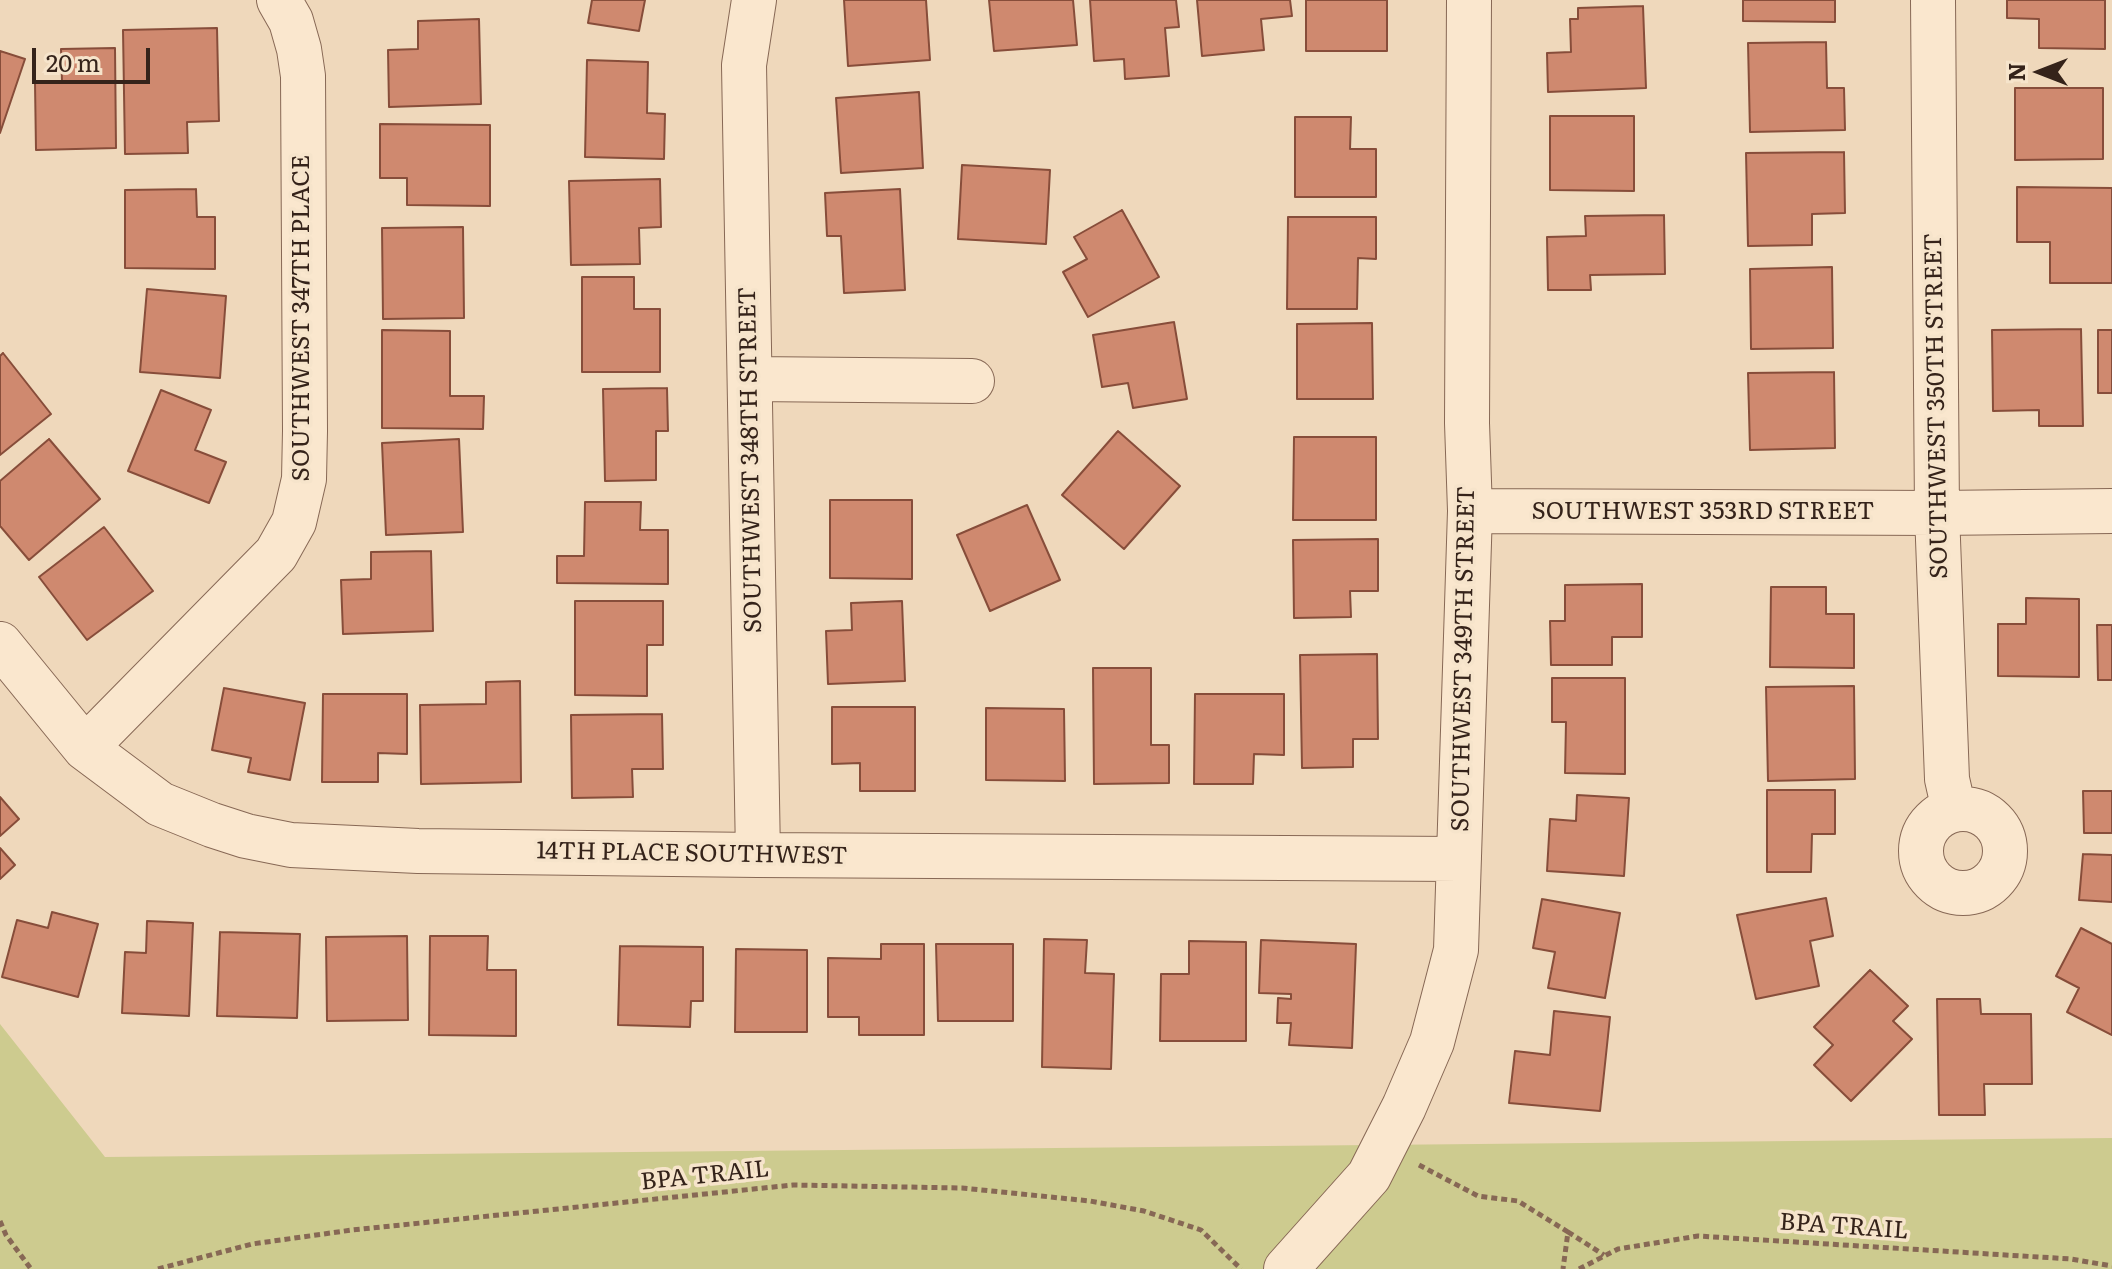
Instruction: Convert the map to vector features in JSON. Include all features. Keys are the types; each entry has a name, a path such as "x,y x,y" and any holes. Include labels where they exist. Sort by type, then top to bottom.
{"street":[{"name":"SOUTHWEST 347TH PLACE","path":"85,748 276,554 294,522 304,479 305,431 303,76 291,21 279,0"},
{"name":"SOUTHWEST 348TH STREET","path":"754,0 744,65 758,855"},
{"name":"SOUTHWEST 349TH STREET","path":"1286,1269 1369,1176 1384,1148 1432,1042 1456,950 1470,511 1467,423 1469,0"},
{"name":"SOUTHWEST 350TH STREET","path":"1933,0 1937,513 1947,779 1954,810"},
{"path":"750,379 972,381"},
{"name":"SOUTHWEST 353RD STREET","path":"1470,511 2112,511"},
{"name":"14TH PLACE SOUTHWEST","path":"0,644 85,748 160,804 235,832 291,845 418,851 1459,859"}],"path":[{"path":"1384,1148 1478,1196 1518,1201 1605,1255"},
{"name":"BPA TRAIL","path":"158,1269 252,1244 352,1230 793,1185 962,1188 1090,1201 1144,1211 1201,1230 1241,1269"},
{"path":"0,1221 6,1235 31,1269"},
{"path":"1563,1269 1568,1232"},
{"name":"BPA TRAIL","path":"1579,1269 1618,1249 1698,1236 2071,1259 2112,1266"}],"shaded area":[{"path":"0,1024 105,1157 2112,1138 2112,1269 0,1269"}],"building":[{"path":"592,0 645,0 639,31 588,23"},
{"path":"844,0 926,0 930,60 848,66"},
{"path":"989,0 1073,0 1077,45 994,51"},
{"path":"1090,0 1176,0 1179,27 1165,28 1169,76 1125,79 1124,59 1094,61"},
{"path":"1197,0 1290,0 1292,16 1261,19 1264,50 1202,56"},
{"path":"1306,0 1387,0 1387,51 1306,51"},
{"path":"1743,0 1835,0 1835,22 1743,21"},
{"path":"2007,0 2105,0 2105,49 2039,48 2039,19 2007,18"},
{"path":"1643,6 1646,88 1548,92 1547,53 1571,52 1570,19 1578,19 1578,8"},
{"path":"479,19 481,104 389,107 388,50 418,49 418,21"},
{"path":"217,28 219,121 187,122 188,153 125,154 123,30"},
{"path":"1826,42 1827,88 1844,88 1845,130 1750,132 1748,43"},
{"path":"115,48 116,148 36,150 35,83 62,82 61,49"},
{"path":"0,51 25,59 0,133"},
{"path":"587,60 648,62 647,113 665,114 664,159 585,157"},
{"path":"2015,88 2103,88 2103,159 2015,160"},
{"path":"919,92 923,168 841,173 836,98"},
{"path":"1550,116 1634,116 1634,191 1550,190"},
{"path":"1295,117 1351,117 1350,149 1376,149 1376,197 1295,197"},
{"path":"380,124 490,125 490,206 407,205 407,178 380,178"},
{"path":"1844,152 1845,213 1812,214 1812,245 1748,246 1746,153"},
{"path":"962,165 1050,170 1046,244 958,239"},
{"path":"660,179 661,227 639,228 640,264 571,265 569,181"},
{"path":"2017,187 2112,188 2112,283 2050,283 2050,242 2017,242"},
{"path":"196,189 197,217 215,217 215,269 125,268 125,190"},
{"path":"900,189 905,290 844,293 841,236 827,236 825,193"},
{"path":"1122,210 1159,277 1088,317 1063,272 1087,259 1074,237"},
{"path":"1664,215 1665,274 1590,275 1591,290 1548,290 1547,237 1586,236 1585,216"},
{"path":"1288,217 1376,217 1376,259 1358,258 1357,309 1287,309"},
{"path":"463,227 464,318 383,319 382,228"},
{"path":"1832,267 1833,348 1751,349 1750,269"},
{"path":"582,277 634,277 634,309 660,309 660,372 582,372"},
{"path":"147,289 226,296 220,378 140,372"},
{"path":"1174,322 1187,399 1133,408 1128,383 1102,387 1093,335"},
{"path":"1372,323 1373,399 1297,399 1297,324"},
{"path":"2081,329 2083,426 2039,426 2039,410 1993,411 1992,330"},
{"path":"382,330 450,331 450,396 484,396 483,429 382,428"},
{"path":"2098,330 2112,330 2112,393 2098,393"},
{"path":"3,353 51,414 0,455 0,356"},
{"path":"1834,372 1835,448 1750,450 1748,373"},
{"path":"667,388 668,431 656,431 656,480 605,481 603,389"},
{"path":"161,390 211,410 195,450 226,462 209,503 128,471"},
{"path":"1118,431 1180,486 1124,549 1062,495"},
{"path":"1294,437 1376,437 1376,520 1293,520"},
{"path":"49,439 100,499 29,560 0,526 0,481"},
{"path":"459,439 463,532 386,535 382,443"},
{"path":"830,500 912,500 912,579 830,578"},
{"path":"585,502 641,502 640,530 668,530 668,584 557,583 557,556 584,556"},
{"path":"1027,505 1060,580 990,611 957,535"},
{"path":"104,527 153,591 87,640 39,577"},
{"path":"1378,539 1378,591 1350,591 1351,617 1294,618 1293,540"},
{"path":"431,551 433,631 343,634 341,580 371,579 371,552"},
{"path":"1642,584 1642,637 1612,637 1612,665 1551,665 1550,621 1565,621 1565,585"},
{"path":"1771,587 1826,587 1826,614 1854,614 1854,668 1770,667"},
{"path":"2026,598 2079,599 2079,677 1998,676 1998,624 2026,624"},
{"path":"575,601 663,601 663,645 647,645 647,696 575,695"},
{"path":"902,601 905,681 828,684 826,631 852,630 851,603"},
{"path":"2097,625 2112,625 2112,680 2098,680"},
{"path":"1377,654 1378,739 1353,739 1353,767 1302,768 1300,655"},
{"path":"1093,668 1151,668 1151,745 1169,745 1169,783 1094,784"},
{"path":"1552,678 1625,678 1625,774 1565,773 1566,722 1552,722"},
{"path":"520,681 521,782 421,784 420,705 486,704 486,682"},
{"path":"1854,686 1855,779 1768,781 1766,687"},
{"path":"224,688 305,703 290,780 248,772 251,758 212,750"},
{"path":"323,694 407,694 407,754 378,753 378,782 322,782"},
{"path":"1195,694 1284,694 1284,755 1254,754 1253,784 1194,784"},
{"path":"832,707 915,707 915,791 860,791 860,763 832,764"},
{"path":"986,708 1064,709 1065,781 986,780"},
{"path":"662,714 663,769 632,769 633,797 572,798 571,715"},
{"path":"1767,790 1835,790 1835,834 1812,834 1811,872 1767,872"},
{"path":"2083,791 2112,791 2112,833 2084,833"},
{"path":"1577,795 1629,798 1624,876 1547,871 1550,819 1576,821"},
{"path":"0,797 19,819 0,836"},
{"path":"0,848 15,865 0,879"},
{"path":"2083,854 2112,855 2112,902 2079,900"},
{"path":"1826,898 1833,936 1810,941 1819,986 1756,999 1737,915"},
{"path":"1542,899 1620,913 1605,998 1548,988 1555,952 1533,948"},
{"path":"52,912 98,924 78,997 2,977 17,920 48,928"},
{"path":"147,921 193,923 189,1016 122,1013 125,952 146,953"},
{"path":"2081,928 2112,944 2112,1035 2067,1012 2079,988 2056,976"},
{"path":"220,932 300,934 297,1018 217,1016"},
{"path":"407,936 408,1020 327,1021 326,937"},
{"path":"430,936 488,936 487,970 516,970 516,1036 429,1035"},
{"path":"1044,939 1087,940 1085,973 1114,974 1111,1069 1042,1067"},
{"path":"1261,940 1356,944 1352,1048 1289,1045 1291,1023 1277,1023 1278,998 1291,999 1291,994 1259,993"},
{"path":"1189,941 1246,942 1246,1041 1160,1041 1161,974 1189,974"},
{"path":"881,944 924,944 924,1035 859,1035 859,1017 828,1017 828,958 881,959"},
{"path":"936,944 1013,944 1013,1021 938,1021"},
{"path":"620,946 703,947 703,1001 691,1001 690,1027 618,1025"},
{"path":"736,949 807,950 807,1032 735,1032"},
{"path":"1870,970 1908,1006 1893,1021 1912,1039 1851,1101 1814,1065 1833,1045 1814,1027"},
{"path":"1937,999 1980,999 1981,1014 2031,1014 2032,1084 1984,1084 1985,1115 1939,1115"},
{"path":"1554,1011 1610,1017 1600,1111 1509,1103 1515,1051 1550,1055"}]}
